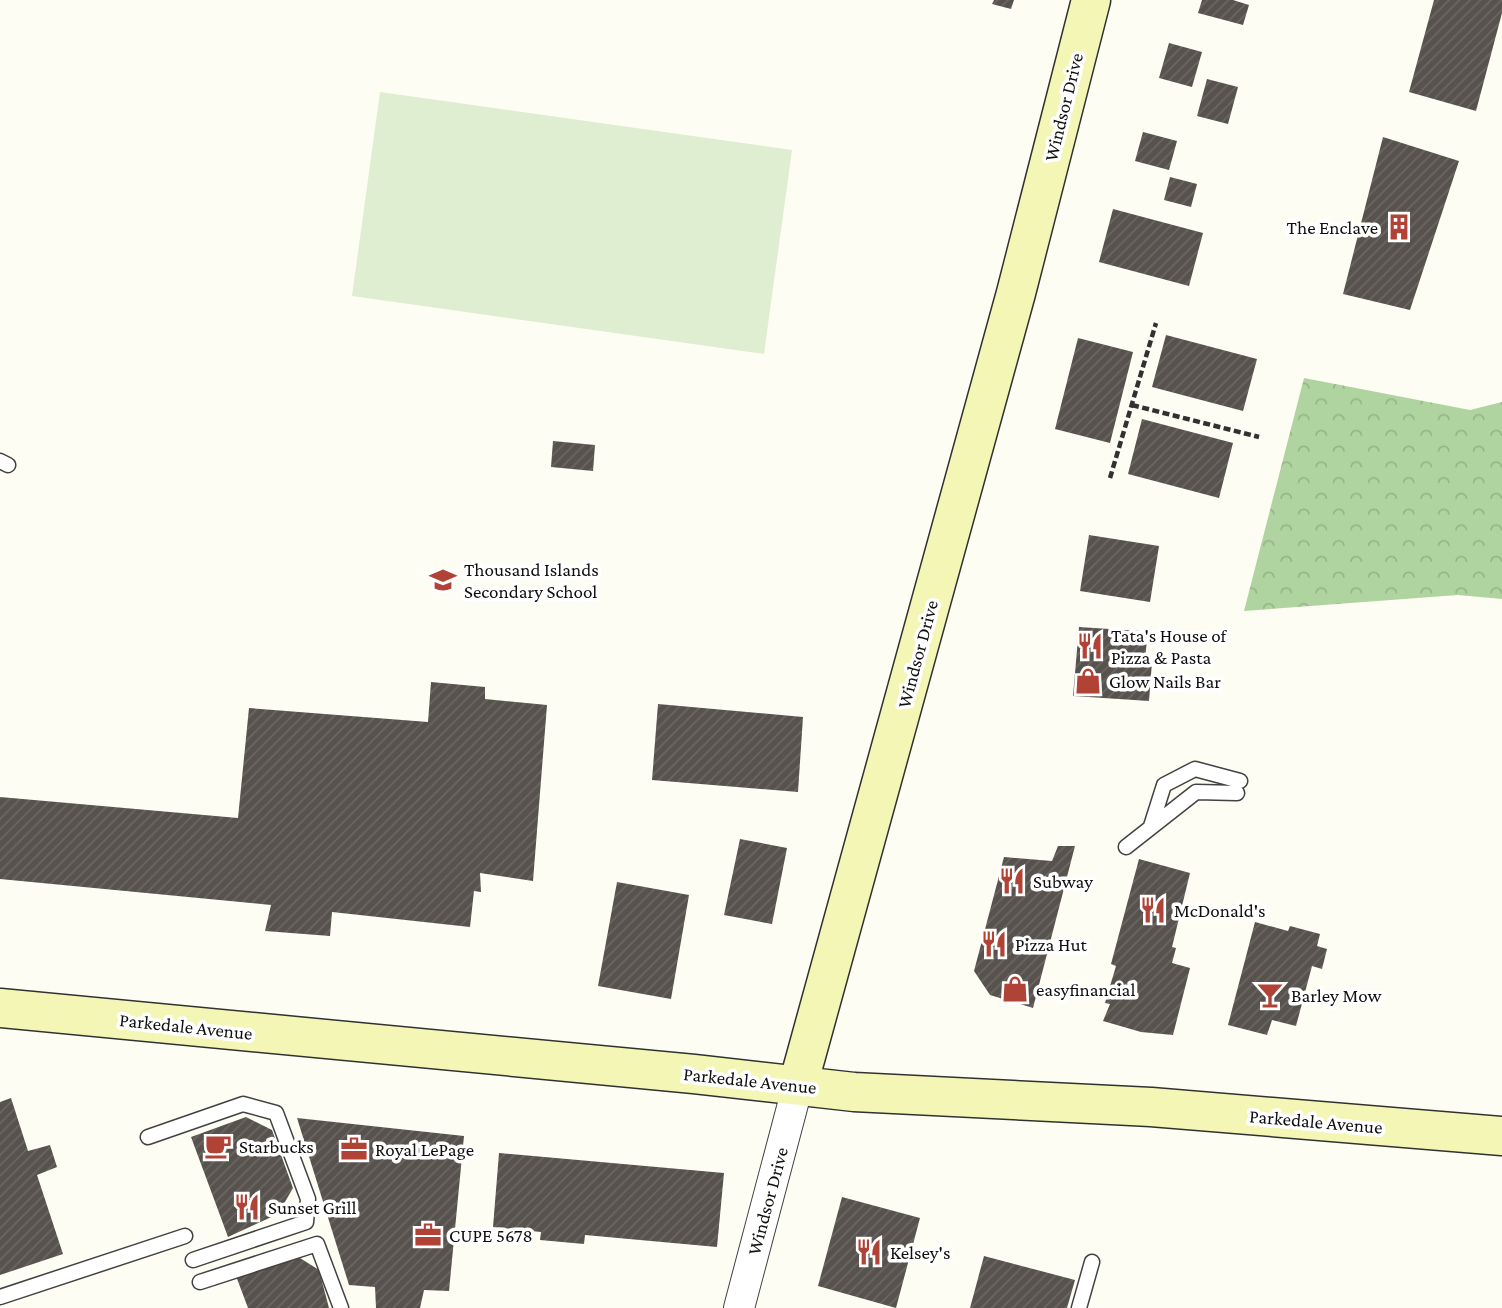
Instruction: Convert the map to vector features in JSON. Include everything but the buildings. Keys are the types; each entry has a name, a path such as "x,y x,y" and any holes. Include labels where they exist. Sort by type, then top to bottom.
{"main road":[{"name":"Windsor Drive","path":"798,1085 1012,305 1091,0"},
{"name":"Parkedale Avenue","path":"0,1008 694,1074 854,1092 1151,1107 1502,1136"}],"street":[{"name":"Windsor Drive","path":"739,1308 798,1085"}],"lane":[{"path":"1126,847 1196,792 1239,787 1195,769 1164,785 1150,827"},
{"path":"148,1137 243,1104 276,1113 308,1199 306,1222 193,1261"},
{"path":"0,1297 185,1236"},
{"path":"200,1282 317,1244 341,1308"},
{"path":"1079,1308 1092,1262"}],"path":[{"path":"1110,478 1156,323"},
{"path":"1132,405 1259,437"}],"green space":[{"path":"380,92 792,150 764,354 352,296"},
{"path":"1304,378 1470,410 1502,402 1502,599 1458,595 1244,611"}],"place":[{"name":"The Enclave","path":"1399,227"},
{"name":"Thousand Islands Secondary School","path":"443,580"},
{"name":"Tata's House of Pizza & Pasta","path":"1090,646"},
{"name":"Glow Nails Bar","path":"1088,681"},
{"name":"Subway","path":"1012,881"},
{"name":"McDonald's","path":"1153,910"},
{"name":"Pizza Hut","path":"994,944"},
{"name":"easyfinancial","path":"1015,989"},
{"name":"Barley Mow","path":"1270,995"},
{"name":"Starbucks","path":"218,1146"},
{"name":"Royal LePage","path":"354,1149"},
{"name":"Sunset Grill","path":"247,1207"},
{"name":"CUPE 5678","path":"428,1235"},
{"name":"Kelsey's","path":"869,1252"}]}
